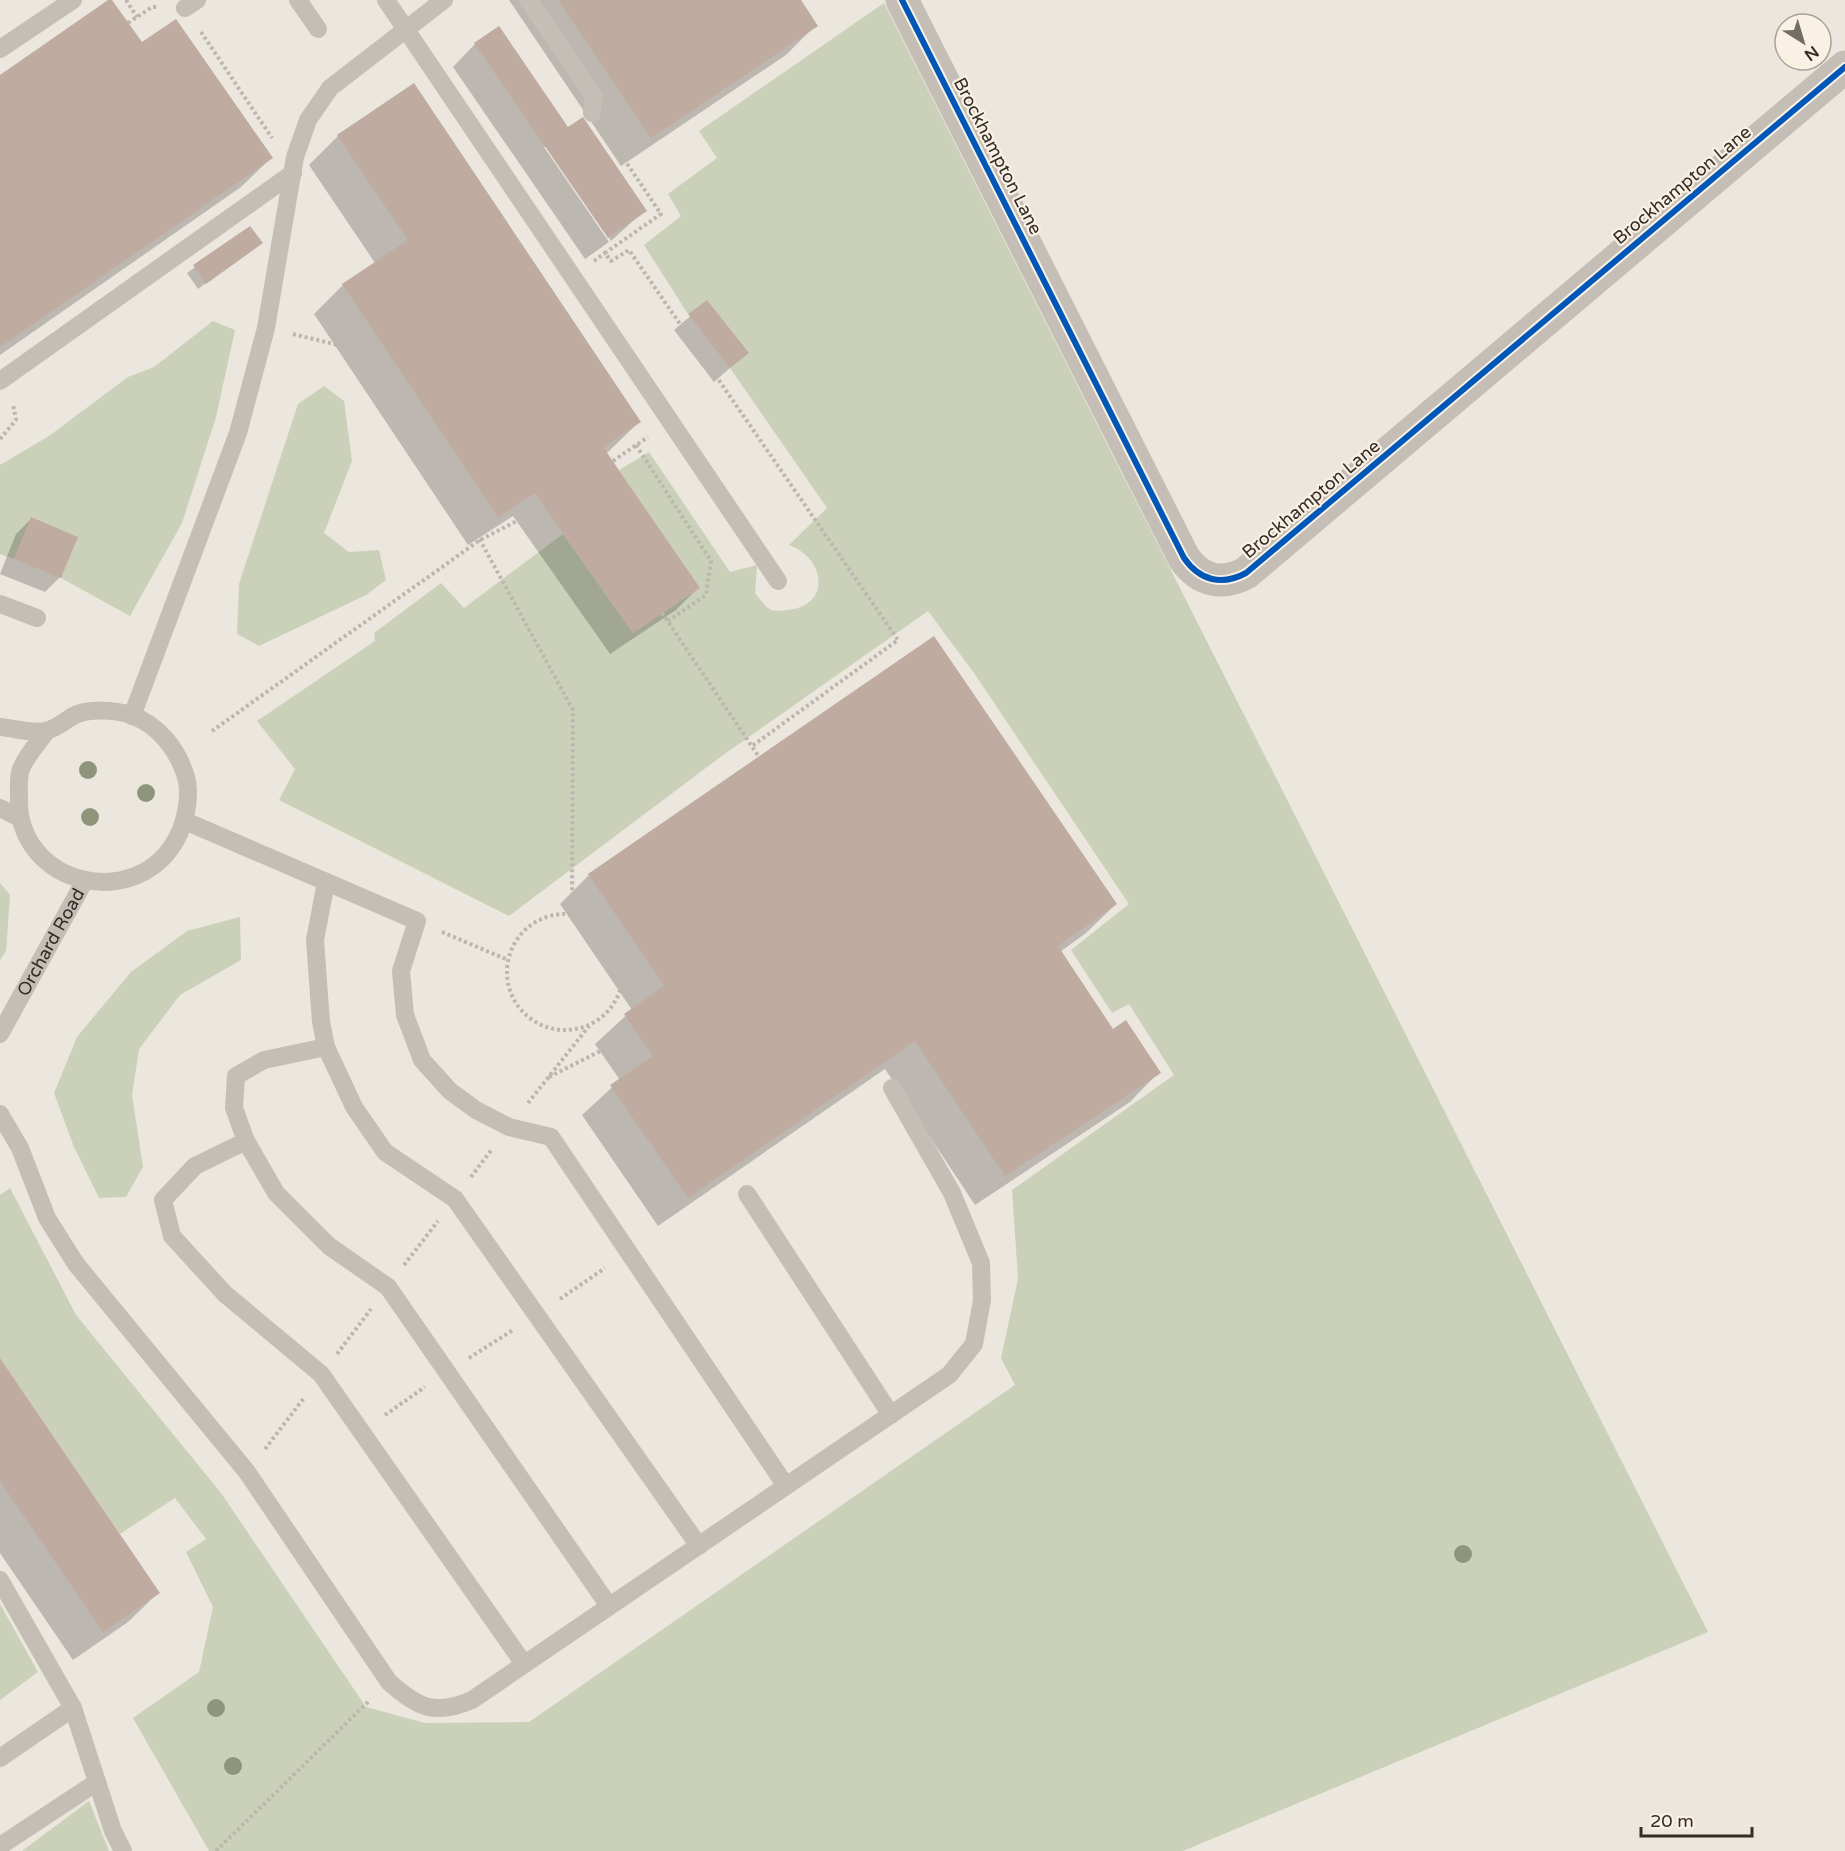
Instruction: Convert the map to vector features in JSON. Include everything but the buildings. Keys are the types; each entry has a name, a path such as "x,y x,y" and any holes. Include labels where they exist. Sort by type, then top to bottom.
{"street":[{"name":"Brockhampton Lane","path":"902,0 1184,558 1200,575 1224,581 1246,573 1845,67"}],"lane":[{"path":"0,49 73,0"},
{"path":"298,0 318,28"},
{"path":"386,0 778,581"},
{"path":"132,716 238,434 266,328 293,173 308,120 330,88 444,0"},
{"path":"528,0 594,96 592,113"},
{"path":"0,381 293,173"},
{"path":"0,604 37,618"},
{"path":"110,710 132,716 158,730 177,753 188,780 185,821 172,849 151,869 119,882 84,882 58,872 32,847 18,817 20,770 46,732 77,714 110,710"},
{"path":"0,727 46,732"},
{"path":"0,808 18,817"},
{"path":"185,821 417,921 401,971 405,1015 422,1059 450,1091 476,1110 509,1127 551,1137 786,1486"},
{"name":"Orchard Road","path":"0,1034 84,882"},
{"path":"326,882 315,940 321,1022 326,1047 354,1107 385,1152 455,1199 699,1546"},
{"path":"326,1047 264,1060 236,1076 234,1108 246,1141 276,1193 329,1246 388,1287 609,1606"},
{"path":"0,1114 20,1148 47,1218 76,1264 247,1472 389,1682 408,1700 428,1707 450,1709 472,1700 949,1375 974,1344 982,1300 981,1263 952,1193 892,1088"},
{"path":"246,1141 195,1166 163,1200 172,1236 225,1294 321,1374 524,1664"},
{"path":"747,1194 891,1415"},
{"path":"0,1580 73,1708 112,1831 123,1851"},
{"path":"0,1758 73,1708"},
{"path":"0,1846 97,1782"}],"path":[{"path":"126,0 137,17"},
{"path":"128,23 152,7 191,4 265,128"},
{"path":"592,113 661,214 606,253 611,261 629,250 898,640 752,746"},
{"path":"266,328 366,352 480,540 573,710 572,914"},
{"path":"0,439 16,420 15,408"},
{"path":"613,461 671,422"},
{"path":"636,445 711,561 706,595 668,621"},
{"path":"212,732 480,540 544,507"},
{"path":"662,613 759,756"},
{"path":"509,1127 589,1026 607,1013 620,994 624,972 620,950 608,932 591,919 572,914 551,915 533,923 518,937 508,960 508,986 519,1009 539,1025 564,1031 589,1026"},
{"path":"417,921 508,960"},
{"path":"548,1078 636,1033"},
{"path":"361,1431 628,1252"},
{"path":"216,1851 389,1682"}],"green space":[{"path":"884,3 1708,1632 1183,1851 209,1851 133,1718 199,1672 213,1607 186,1552 206,1539 175,1498 120,1534 0,1358 0,1195 10,1188 76,1315 221,1493 366,1707 425,1723 529,1722 1015,1385 1001,1358 1018,1279 1012,1190 1174,1075 1129,1004 1112,1013 1071,950 1129,904 974,673 928,611 719,758 509,916 279,800 295,769 257,721 375,641 374,633 441,583 464,608 563,534 633,633 699,588 619,470 649,452 730,572 757,565 755,593 767,607 771,610 784,610 801,607 811,601 817,592 819,582 817,571 802,552 789,545 827,508 730,368 748,353 707,300 688,314 644,245 681,216 668,194 717,158 699,131"},
{"path":"213,321 235,330 216,417 182,523 130,616 61,578 77,537 31,518 14,559 0,554 0,465 49,436 128,377 154,367"},
{"path":"324,386 344,401 352,461 324,533 349,552 379,550 386,580 366,595 259,646 237,634 239,584 298,404"},
{"path":"0,883 10,895 6,951 0,960"},
{"path":"240,917 241,960 180,995 139,1049 132,1095 143,1167 126,1197 99,1198 74,1147 54,1093 77,1037 131,972 187,931"},
{"path":"0,1604 38,1672 0,1700"},
{"path":"89,1801 109,1851 22,1851"}],"cycle path":[{"path":"902,0 1184,558 1197,572 1220,580 1246,573 1845,67"}]}
